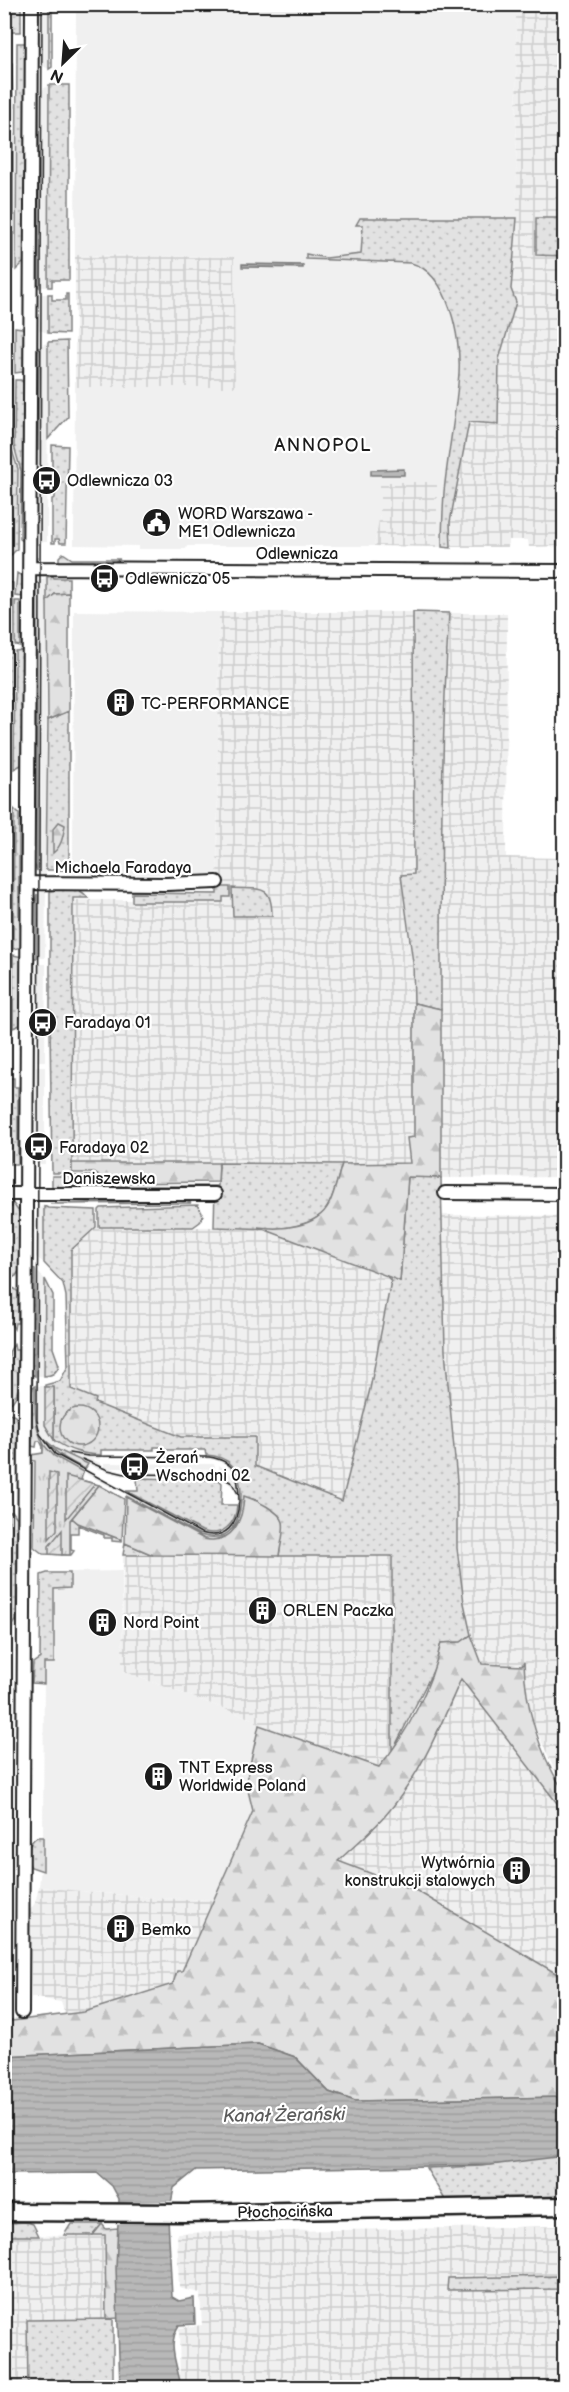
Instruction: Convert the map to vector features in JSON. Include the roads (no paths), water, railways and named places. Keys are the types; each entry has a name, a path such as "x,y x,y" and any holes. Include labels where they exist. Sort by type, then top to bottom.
{"main road":[{"name":"Płochocińska","path":"4,2212 102,2213 564,2206"}],"street":[{"path":"22,2012 32,4"},
{"name":"Odlewnicza","path":"30,568 564,571"},
{"name":"Michaela Faradaya","path":"28,883 217,882"},
{"path":"445,1193 564,1194"},
{"name":"Daniszewska","path":"4,1194 214,1194"}],"water":[{"path":"242,264 303,265 303,268 242,267"},
{"path":"404,469 404,475 371,475 371,470"},
{"name":"Kanał Żerański","path":"258,2044 295,2057 329,2092 355,2101 564,2097 564,2156 491,2165 196,2170 174,2188 168,2218 172,2297 179,2301 194,2298 195,2324 179,2325 173,2340 181,2387 120,2387 116,2268 119,2199 112,2186 97,2173 5,2174 4,2056"}],"tram line":[{"path":"42,4 37,1420 40,1434 55,1454 201,1533 217,1535 224,1532 229,1529 236,1517 239,1501 237,1477 230,1466 218,1459 88,1456 69,1453"},
{"path":"82,1459 108,1470 125,1474 218,1475 232,1483 238,1494"}],"place":[{"name":"Odlewnicza 03","path":"46,480"},
{"name":"WORD Warszawa - ME1 Odlewnicza","path":"157,522"},
{"name":"Odlewnicza 05","path":"104,578"},
{"name":"TC-PERFORMANCE","path":"120,703"},
{"name":"Faradaya 01","path":"43,1022"},
{"name":"Faradaya 02","path":"38,1147"},
{"name":"Żerań Wschodni 02","path":"135,1466"},
{"name":"ORLEN Paczka","path":"262,1610"},
{"name":"Nord Point","path":"102,1622"},
{"name":"TNT Express Worldwide Poland","path":"158,1776"},
{"name":"Wytwórnia konstrukcji stalowych","path":"516,1871"},
{"name":"Bemko","path":"120,1929"}],"district":[{"name":"ANNOPOL","path":"323,445"}]}
